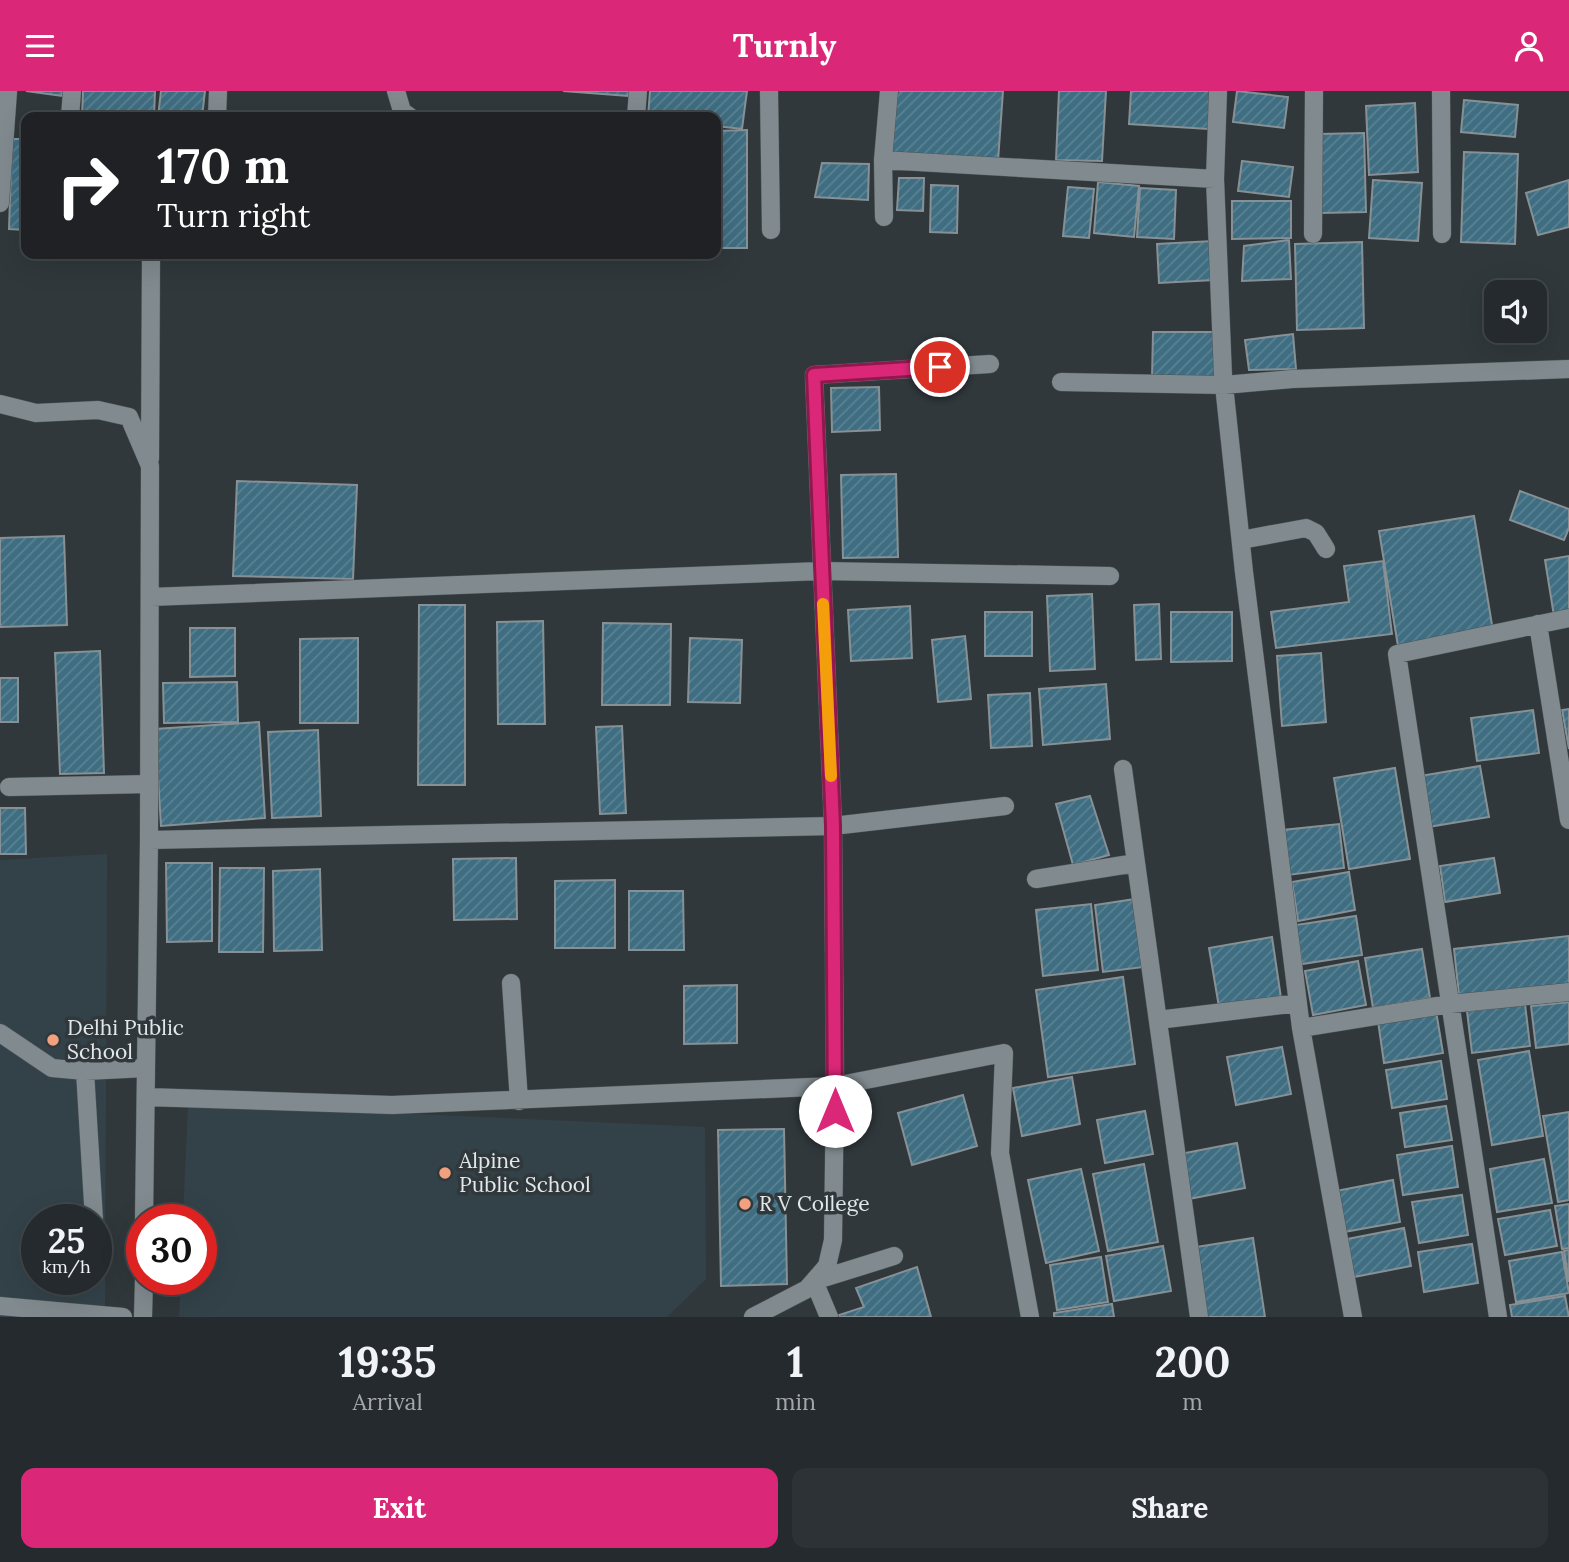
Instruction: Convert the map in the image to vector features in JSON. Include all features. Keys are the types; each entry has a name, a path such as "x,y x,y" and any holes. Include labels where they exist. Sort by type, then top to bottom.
{"street":[{"path":"0,203 8,91"},
{"path":"70,112 72,91"},
{"path":"217,112 218,91"},
{"path":"396,91 403,112"},
{"path":"636,112 638,91"},
{"path":"769,91 771,230"},
{"path":"884,217 883,160 889,91"},
{"path":"1219,91 1215,179 1224,385 1301,1028 1353,1317"},
{"path":"1313,234 1314,91"},
{"path":"1441,91 1442,234"},
{"path":"883,160 1215,179"},
{"path":"150,480 151,259"},
{"path":"753,1317 807,1289 827,1266 834,1240 833,826 814,375 990,364"},
{"path":"1061,382 1224,385 1292,379 1569,369"},
{"path":"0,404 36,413 98,410 129,417 150,466 144,1204"},
{"path":"1241,540 1306,528 1316,533 1326,549"},
{"path":"150,597 821,571 1110,576"},
{"path":"1497,1317 1397,654 1569,618"},
{"path":"1538,624 1569,820"},
{"path":"1123,769 1199,1317"},
{"path":"9,787 149,784"},
{"path":"149,840 833,826 1005,806"},
{"path":"1036,879 1136,863"},
{"path":"511,983 519,1101"},
{"path":"1301,1028 1450,1004 1569,992"},
{"path":"1158,1020 1298,1003"},
{"path":"0,1033 52,1068 85,1071 146,1068"},
{"path":"146,1097 392,1105 835,1086 1004,1053 1000,1153 1030,1317"},
{"path":"85,1071 93,1204"},
{"path":"814,1281 894,1256"},
{"path":"814,1281 829,1317"},
{"path":"144,1295 144,1317"},
{"path":"0,1306 123,1317"}],"shaded area":[{"name":"Delhi Public School","path":"107,854 105,1204 21,1204 21,1295 105,1295 105,1317 0,1317 0,860"},
{"name":"Alpine Public School","path":"188,1104 705,1127 706,1279 667,1317 179,1317 180,1295 217,1295 217,1204 184,1204"}],"building":[{"path":"26,91 63,91 62,96"},
{"path":"83,91 155,91 154,112 82,112"},
{"path":"161,91 205,91 203,112 159,112"},
{"path":"563,91 629,91 628,96"},
{"path":"650,91 747,91 742,129 721,127 721,112 648,112"},
{"path":"892,91 1003,91 998,161 888,154"},
{"path":"1059,91 1106,91 1102,161 1056,160"},
{"path":"1131,91 1211,91 1208,129 1129,124"},
{"path":"1237,91 1288,97 1284,128 1233,122"},
{"path":"1464,100 1518,105 1515,137 1461,132"},
{"path":"1415,103 1418,172 1369,175 1366,106"},
{"path":"747,130 747,248 721,248 721,131"},
{"path":"1364,133 1366,212 1321,213 1320,134"},
{"path":"12,139 21,139 21,230 9,229"},
{"path":"1464,152 1518,154 1515,244 1461,242"},
{"path":"1242,161 1293,167 1289,197 1238,191"},
{"path":"822,163 869,164 868,200 815,197"},
{"path":"899,178 924,178 923,211 897,210"},
{"path":"1373,180 1422,183 1418,241 1369,238"},
{"path":"1569,180 1569,227 1538,235 1526,193"},
{"path":"1098,182 1139,186 1134,237 1094,233"},
{"path":"931,185 958,186 957,233 930,232"},
{"path":"1068,187 1094,189 1089,238 1063,236"},
{"path":"1140,188 1176,190 1174,239 1137,237"},
{"path":"1232,201 1291,201 1291,238 1232,239"},
{"path":"1289,240 1291,279 1242,281 1244,246"},
{"path":"1213,241 1214,280 1159,283 1157,244"},
{"path":"1362,242 1364,328 1297,330 1295,244"},
{"path":"1153,332 1218,332 1218,379 1152,379"},
{"path":"1293,334 1296,369 1249,370 1245,340"},
{"path":"879,387 880,430 832,432 831,388"},
{"path":"896,474 898,557 843,558 841,475"},
{"path":"237,481 357,485 353,579 233,576"},
{"path":"1520,491 1569,509 1569,528 1564,540 1510,520"},
{"path":"1474,516 1493,631 1398,646 1379,531"},
{"path":"64,536 67,625 0,627 0,538"},
{"path":"1569,556 1569,613 1554,616 1545,560"},
{"path":"1383,561 1392,634 1276,648 1271,612 1349,602 1344,566"},
{"path":"1092,594 1095,669 1050,671 1047,596"},
{"path":"1159,604 1161,659 1136,660 1134,605"},
{"path":"419,605 465,605 465,785 418,785"},
{"path":"910,606 912,658 851,661 848,610"},
{"path":"985,612 1032,612 1032,656 985,656"},
{"path":"1171,612 1232,612 1232,661 1171,662"},
{"path":"543,621 545,724 498,724 497,622"},
{"path":"603,623 671,624 670,705 602,705"},
{"path":"190,628 235,628 235,676 190,677"},
{"path":"965,636 971,699 938,702 932,640"},
{"path":"358,638 358,723 300,723 300,639"},
{"path":"690,638 742,640 740,703 688,702"},
{"path":"100,651 104,773 60,774 55,653"},
{"path":"1321,653 1326,722 1282,726 1277,656"},
{"path":"0,678 18,678 18,722 0,722"},
{"path":"237,682 238,722 164,723 163,683"},
{"path":"1106,684 1110,739 1043,745 1039,689"},
{"path":"1030,693 1032,746 991,748 988,695"},
{"path":"1569,709 1569,749 1562,710"},
{"path":"1533,710 1539,753 1477,761 1471,718"},
{"path":"259,722 265,818 161,826 155,729"},
{"path":"622,726 626,813 600,814 596,727"},
{"path":"318,730 321,816 272,818 268,732"},
{"path":"1480,766 1489,817 1428,827 1420,776"},
{"path":"1395,768 1410,859 1349,869 1334,778"},
{"path":"1090,796 1109,855 1073,865 1056,804"},
{"path":"0,808 25,808 26,854 0,854"},
{"path":"1339,824 1344,868 1288,875 1283,830"},
{"path":"516,858 517,919 454,920 453,859"},
{"path":"1494,858 1500,893 1445,902 1440,866"},
{"path":"166,863 212,863 212,941 167,942"},
{"path":"220,868 264,868 263,952 219,952"},
{"path":"320,869 322,950 274,951 273,871"},
{"path":"1349,872 1355,910 1298,921 1292,882"},
{"path":"615,880 615,948 555,948 555,881"},
{"path":"629,891 683,891 684,950 629,950"},
{"path":"1135,899 1144,967 1103,972 1095,905"},
{"path":"1091,904 1098,970 1043,976 1036,910"},
{"path":"1356,916 1362,955 1302,964 1296,925"},
{"path":"1569,936 1569,984 1459,996 1454,949"},
{"path":"1272,937 1281,998 1219,1007 1209,948"},
{"path":"1422,949 1430,998 1373,1008 1365,958"},
{"path":"1358,961 1366,1005 1313,1015 1305,971"},
{"path":"1123,977 1135,1064 1048,1077 1036,990"},
{"path":"737,985 737,1043 684,1044 684,986"},
{"path":"1569,1002 1569,1044 1536,1048 1531,1006"},
{"path":"1525,1004 1530,1046 1472,1053 1467,1011"},
{"path":"1436,1011 1443,1053 1384,1063 1378,1021"},
{"path":"1282,1047 1291,1094 1236,1105 1227,1057"},
{"path":"1529,1051 1543,1136 1492,1145 1478,1060"},
{"path":"1441,1061 1447,1099 1392,1108 1386,1070"},
{"path":"1072,1077 1080,1124 1022,1136 1013,1088"},
{"path":"963,1095 977,1146 912,1165 898,1113"},
{"path":"1446,1106 1452,1140 1405,1147 1400,1113"},
{"path":"1145,1111 1153,1154 1105,1163 1097,1120"},
{"path":"1569,1112 1569,1200 1558,1202 1543,1116"},
{"path":"784,1129 787,1284 721,1286 718,1130"},
{"path":"1237,1143 1245,1188 1189,1199 1180,1154"},
{"path":"1452,1146 1458,1187 1403,1195 1397,1155"},
{"path":"1544,1159 1552,1203 1497,1212 1490,1169"},
{"path":"1144,1164 1158,1242 1108,1251 1093,1174"},
{"path":"1081,1169 1099,1251 1046,1263 1028,1180"},
{"path":"1393,1180 1400,1222 1344,1232 1336,1191"},
{"path":"1462,1195 1468,1235 1419,1243 1412,1202"},
{"path":"1569,1204 1569,1248 1562,1249 1555,1206"},
{"path":"1550,1210 1557,1246 1505,1255 1498,1219"},
{"path":"1404,1228 1411,1266 1354,1277 1347,1239"},
{"path":"1253,1238 1265,1317 1207,1317 1196,1247"},
{"path":"1472,1244 1478,1283 1424,1292 1418,1252"},
{"path":"1163,1246 1171,1291 1114,1301 1106,1256"},
{"path":"1569,1250 1569,1282 1564,1251"},
{"path":"1562,1252 1569,1293 1516,1302 1509,1261"},
{"path":"1101,1257 1108,1302 1057,1310 1050,1265"},
{"path":"917,1267 931,1317 840,1317 839,1315 864,1307 856,1288"},
{"path":"1565,1296 1569,1317 1512,1317 1510,1305"},
{"path":"1112,1304 1114,1317 1054,1317 1054,1313"}],"slow traffic":[{"path":"823,604 831,776"}],"place":[{"name":"Delhi Public School","path":"53,1040"},
{"name":"Alpine Public School","path":"445,1173"},
{"name":"R V College","path":"745,1204"}],"route":[{"path":"835,1111 833,826 814,375 940,367"}]}
